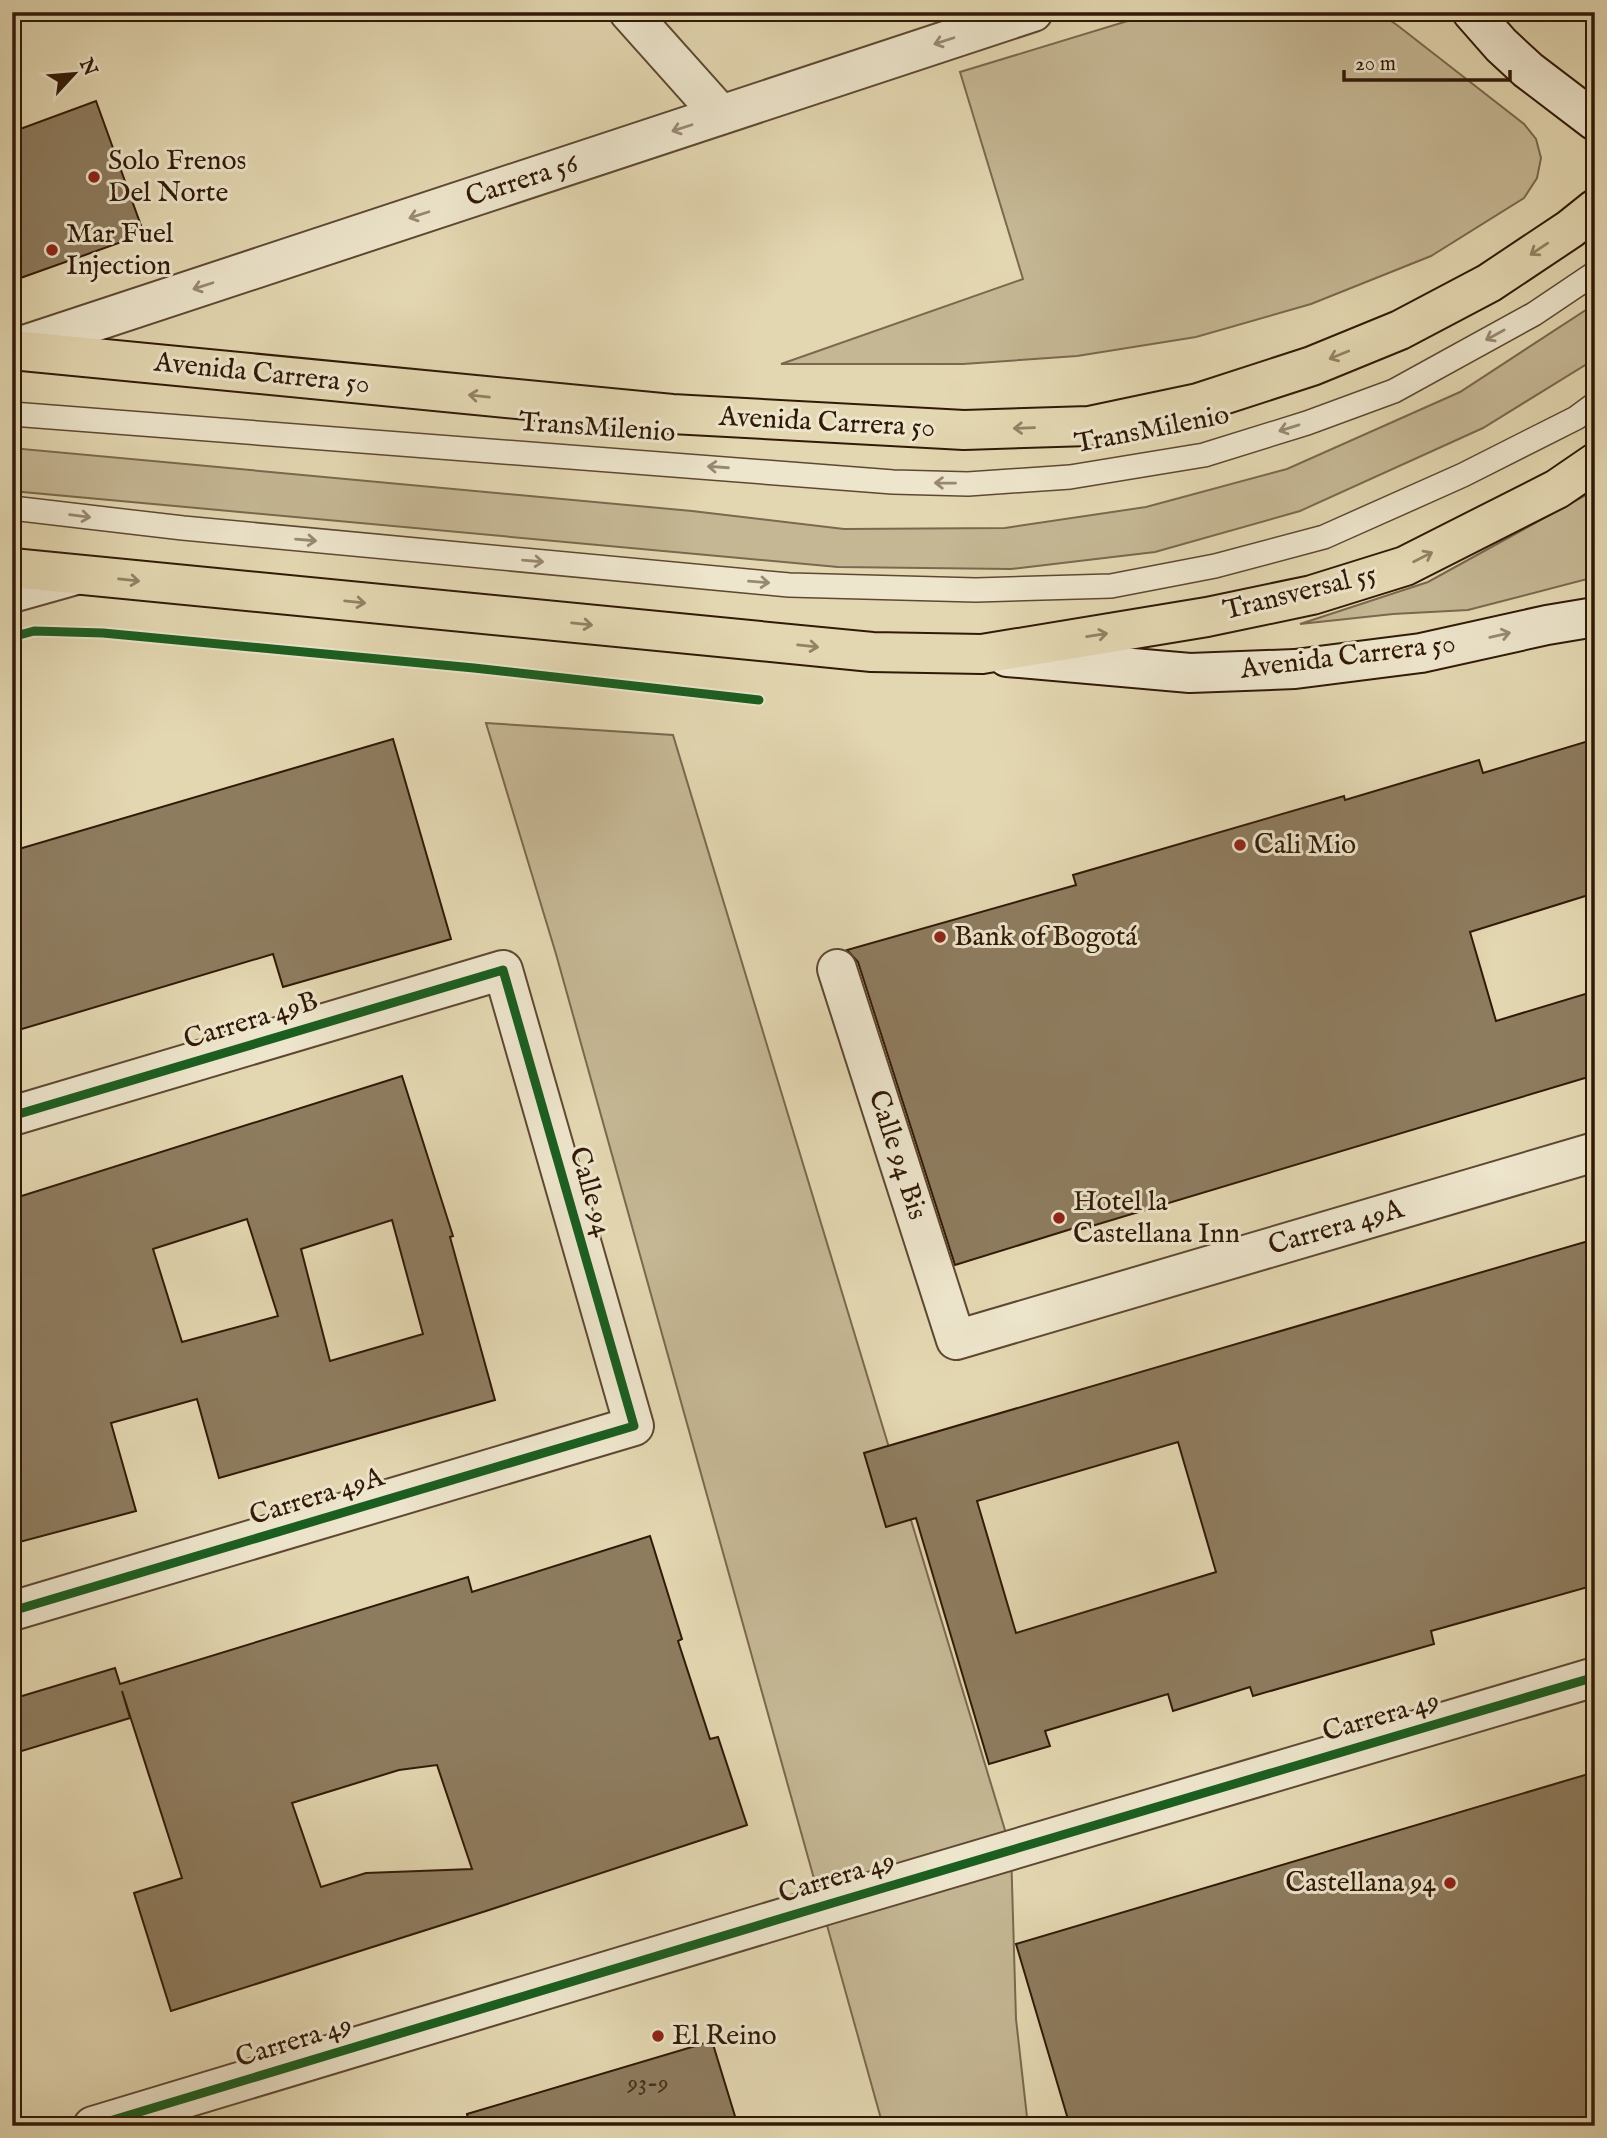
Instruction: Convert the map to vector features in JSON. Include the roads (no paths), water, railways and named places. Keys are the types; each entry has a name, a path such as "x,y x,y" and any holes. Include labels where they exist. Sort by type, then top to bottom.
{"main road":[{"name":"Avenida Carrera 50","path":"12,349 672,414 964,430 1089,426 1198,403 1312,366 1400,330 1489,283 1595,209"},
{"name":"Transversal 55","path":"982,654 1207,617 1312,595 1405,566 1557,489 1595,463"},
{"name":"Avenida Carrera 50","path":"12,568 872,652 982,654"}],"street":[{"path":"629,12 721,115"},
{"name":"Carrera 56","path":"12,349 1032,12"},
{"path":"1471,13 1528,70 1595,121"},
{"path":"12,593 76,575"},
{"name":"Avenida Carrera 50","path":"982,654 1190,673 1295,668 1421,653 1595,617"},
{"name":"Calle 94 Bis","path":"837,969 956,1340"},
{"name":"Carrera 49B","path":"12,1116 503,970"},
{"name":"Calle 94","path":"503,970 634,1426"},
{"name":"Carrera 49A","path":"956,1340 1595,1152"},
{"name":"Carrera 49A","path":"12,1611 634,1426"},
{"name":"Carrera 49","path":"93,2126 1595,1677"}],"lane":[{"name":"TransMilenio","path":"12,414 892,482 968,484 1070,477 1204,454 1307,423 1394,391 1534,314 1595,273"},
{"path":"12,508 183,528 789,585 976,590 1111,586 1215,566 1324,537 1463,475 1576,418 1595,404"}],"place":[{"name":"Solo Frenos Del Norte","path":"94,177"},
{"name":"Mar Fuel Injection","path":"52,250"},
{"name":"Cali Mio","path":"1240,845"},
{"name":"Bank of Bogotá","path":"940,937"},
{"name":"Hotel la Castellana Inn","path":"1059,1218"},
{"name":"Castellana 94","path":"1450,1883"},
{"name":"El Reino","path":"658,2036"}]}
